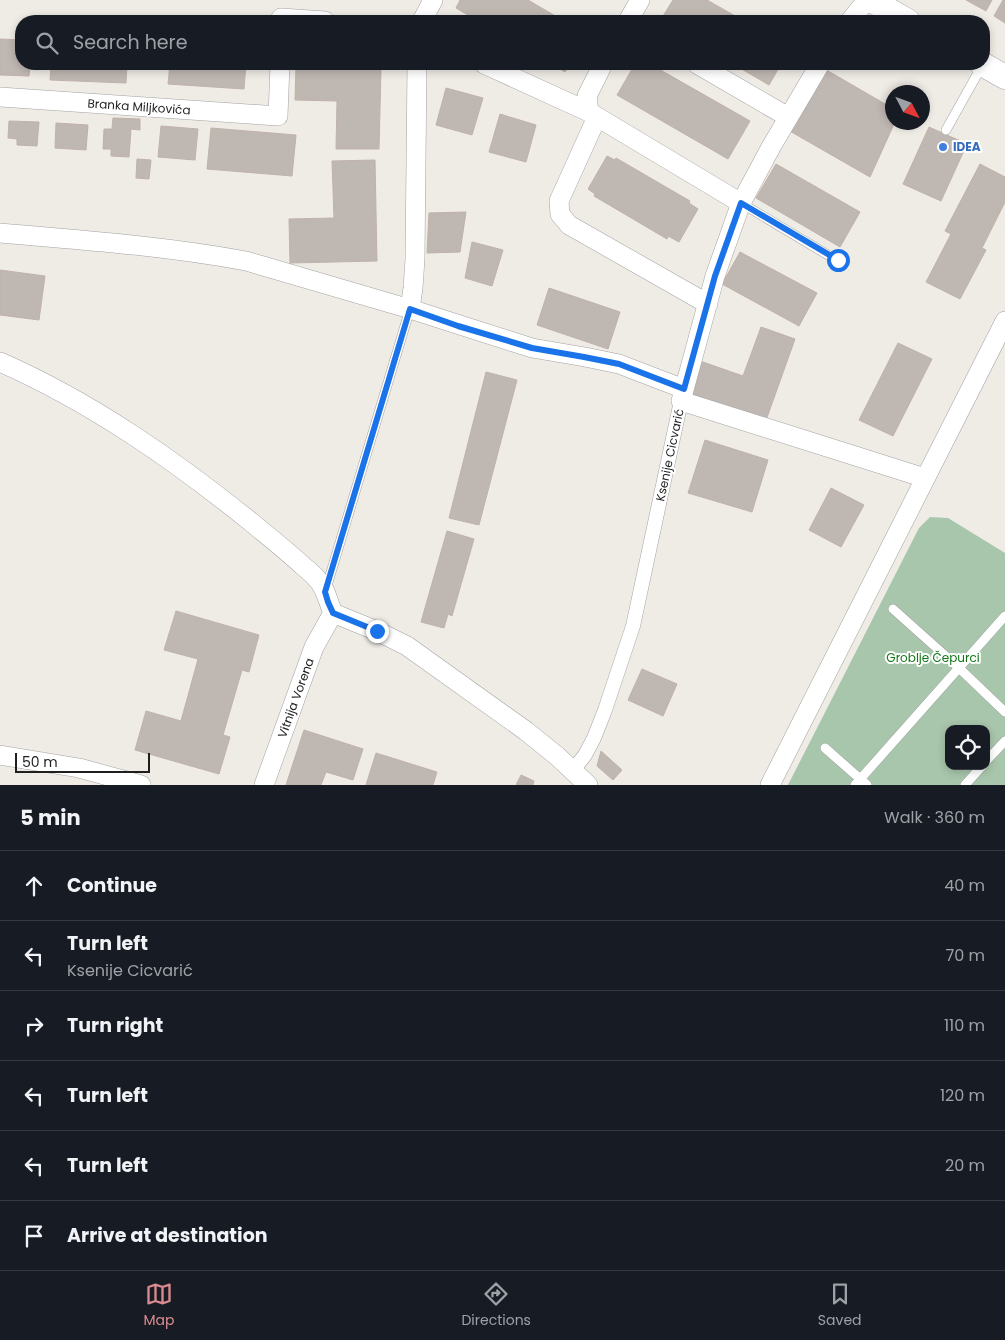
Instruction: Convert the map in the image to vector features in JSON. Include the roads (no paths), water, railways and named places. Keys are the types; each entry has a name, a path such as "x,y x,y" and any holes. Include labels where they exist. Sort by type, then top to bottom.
{"street":[{"path":"425,15 432,0"},
{"path":"631,15 640,0"},
{"path":"855,15 867,0"},
{"path":"871,0 897,15"},
{"path":"990,69 1005,77"},
{"name":"Branka Miljkovića","path":"0,97 278,116 280,70"},
{"path":"410,309 415,259 417,70"},
{"path":"497,70 593,114 741,203"},
{"path":"600,70 587,96 593,114 558,201 560,214 569,225 708,304"},
{"path":"707,70 788,118"},
{"name":"Ksenije Cicvarić","path":"573,770 585,755 594,738 634,626 683,395 715,276 741,203 816,70"},
{"path":"0,233 131,244 225,257 278,270 532,348 619,364 683,395 925,478"},
{"path":"770,785 1005,321"},
{"path":"0,362 54,387 82,403 144,443 213,492 318,580 333,613 407,646 526,730 588,785"},
{"name":"Vitnija Vorena","path":"264,785 314,647 333,613"},
{"path":"0,756 77,777 141,785"}],"lane":[{"path":"946,130 979,70"},
{"path":"741,203 838,260"},
{"path":"325,592 410,309"},
{"path":"893,609 1005,712"},
{"path":"826,748 861,783 1005,616"},
{"path":"990,757 1005,741"},
{"path":"965,785 978,770"}],"place":[{"name":"IDEA","path":"943,147"}],"park label":[{"name":"Groblje Čepurci","path":"933,658"}]}
